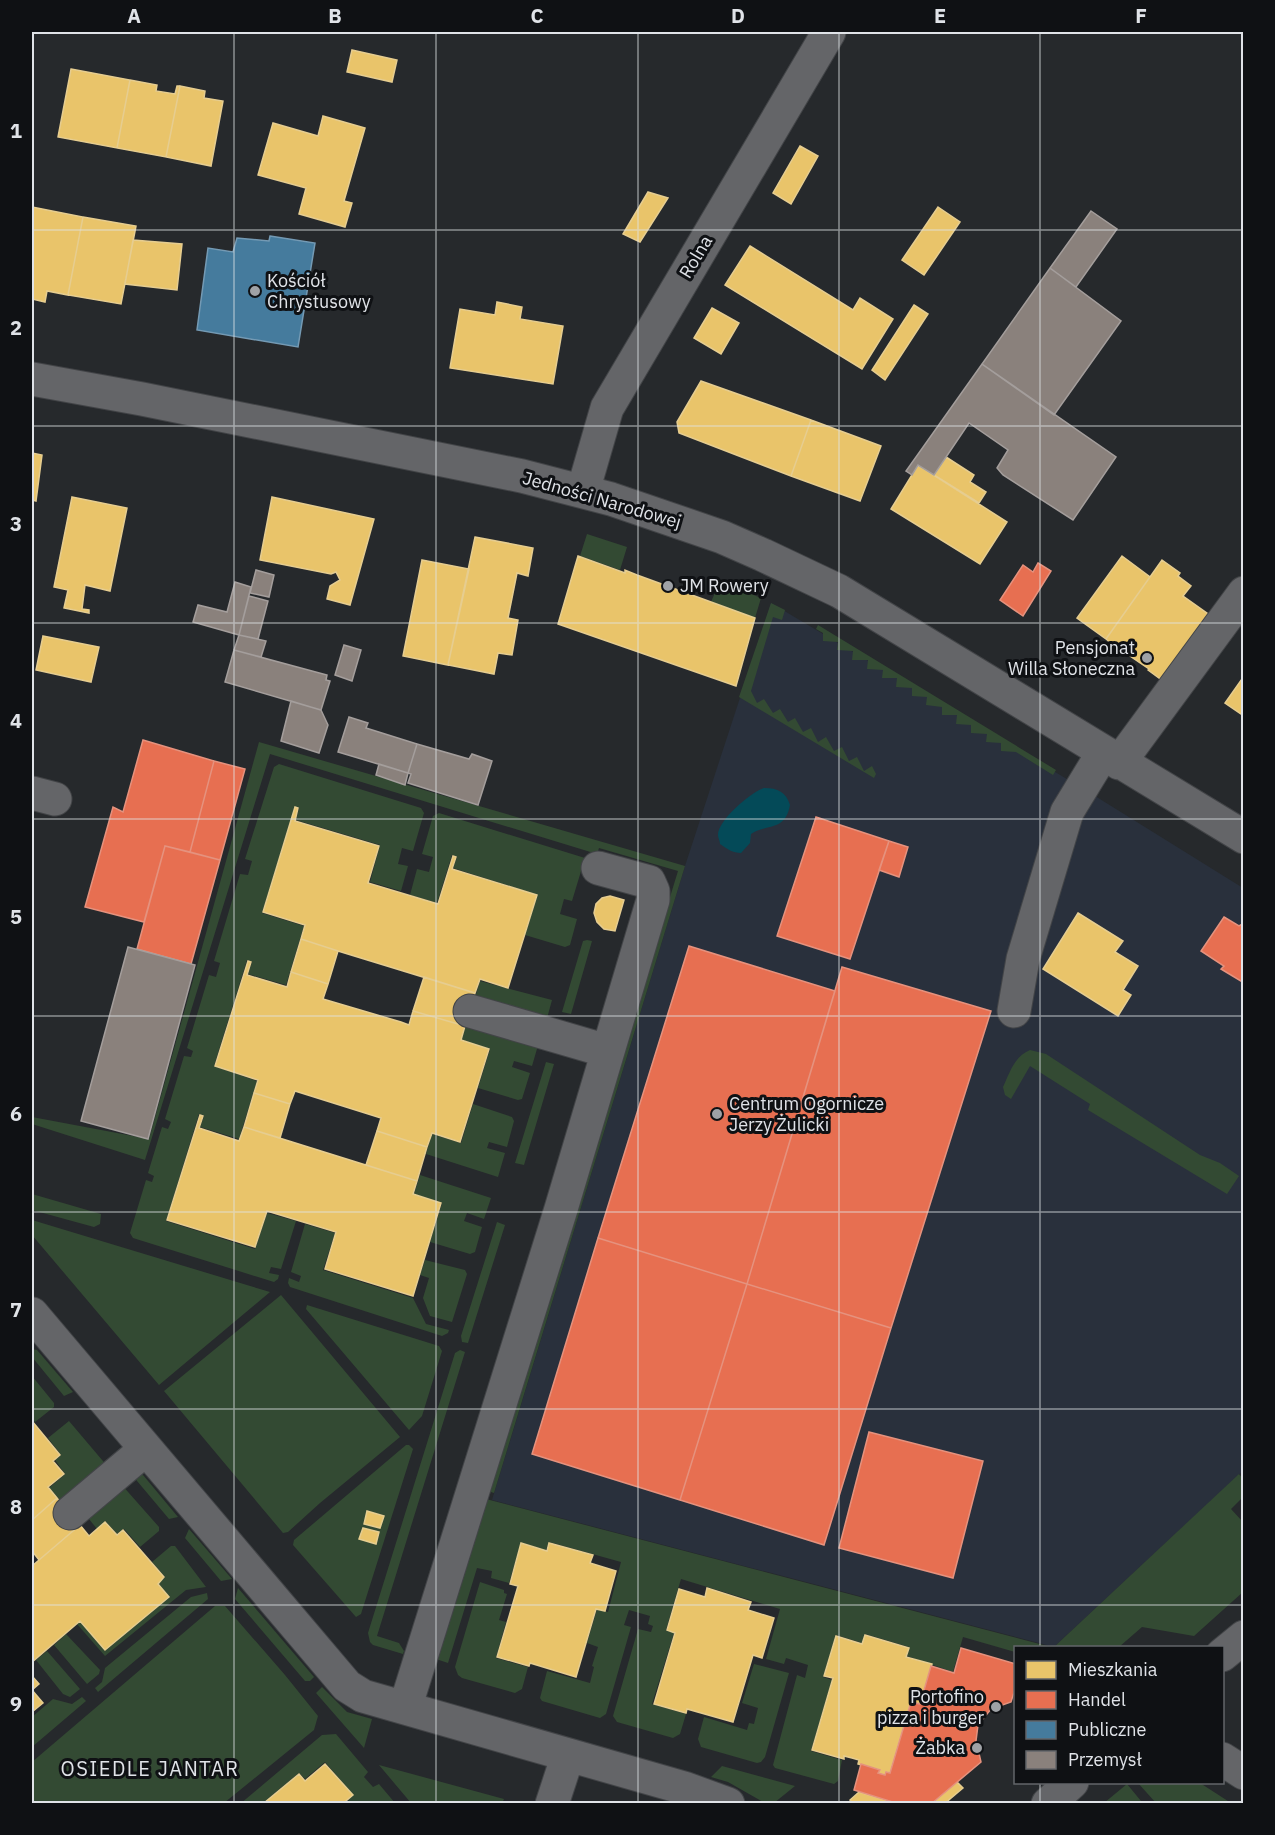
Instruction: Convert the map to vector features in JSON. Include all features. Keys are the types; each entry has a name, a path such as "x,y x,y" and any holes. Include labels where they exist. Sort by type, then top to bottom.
{"street":[{"name":"Rolna","path":"583,491 607,408 830,32"},
{"name":"Jedności Narodowej","path":"32,379 522,476 583,491 722,537 817,580 997,686 1111,758 1244,837"},
{"path":"1014,1011 1023,959 1067,812 1111,758 1132,747 1244,593"},
{"path":"405,1708 561,1209 653,900 653,891 649,882 598,868"},
{"path":"470,1011 607,1051"},
{"path":"35,1323 146,1449 347,1686 363,1696 697,1792 728,1803"},
{"path":"70,1513 146,1449"},
{"path":"1224,1653 1244,1637"},
{"path":"552,1803 568,1755"},
{"path":"1224,1760 1244,1773"},
{"path":"1048,1803 1070,1784"}],"shaded area":[{"path":"771,603 1087,791 1243,888 1243,1471 1055,1646 492,1500 685,866"}],"green space":[{"path":"587,534 627,547 620,570 580,556"},
{"path":"720,581 761,598 755,618 711,602"},
{"path":"771,603 785,610 782,620 773,617 751,691 757,703 764,699 773,713 780,709 788,722 795,718 803,732 811,728 818,742 826,737 834,751 842,747 849,761 857,757 864,771 872,766 876,774 874,778 739,697"},
{"path":"818,625 1056,770 1053,775 1016,752 1001,751 1001,743 986,742 987,734 971,733 971,725 956,724 957,715 942,715 942,707 926,705 927,697 912,696 912,688 896,687 897,678 882,678 883,670 867,669 868,660 852,660 853,651 837,650 838,642 823,641 823,633 816,629"},
{"path":"259,742 685,866 494,1493 488,1491 678,871 599,848 597,854 270,754 145,1160 32,1124 32,1117 149,1139"},
{"path":"279,764 421,808 424,813 413,851 402,848 398,864 408,866 401,891 370,882 380,845 296,820 299,808 295,807 262,913 304,926 286,985 248,974 252,962 247,960 214,1066 257,1081 239,1139 200,1127 204,1116 199,1114 166,1221 255,1249 267,1213 296,1221 281,1269 271,1267 269,1273 279,1275 274,1282 133,1238 130,1233 146,1180 152,1182 154,1176 148,1173 162,1127 168,1129 171,1122 165,1119 184,1056 191,1057 193,1051 187,1048 209,975 216,977 220,963 214,961 240,874 248,875 252,861 245,859 274,767"},
{"path":"439,813 585,858 572,901 564,899 560,914 577,919 570,945 565,947 525,935 537,895 453,868 457,857 452,855 437,903 410,895 417,869 429,872 433,857 422,854 433,816"},
{"path":"583,941 592,941 571,1014 562,1012"},
{"path":"480,981 552,1000 546,1022 474,1001"},
{"path":"467,1022 539,1042 532,1066 514,1061 512,1067 530,1073 522,1099 518,1100 478,1088 490,1049 461,1040"},
{"path":"1030,1050 1046,1054 1200,1155 1220,1163 1239,1176 1227,1194 1088,1110 1090,1104 1030,1066 1011,1099 1005,1095 1003,1087 1016,1061"},
{"path":"546,1062 554,1064 524,1165 515,1163"},
{"path":"473,1104 512,1117 514,1121 507,1147 489,1142 487,1148 505,1153 498,1177 426,1154 432,1134 461,1143"},
{"path":"420,1175 491,1198 484,1219 467,1213 464,1221 482,1227 475,1252 470,1254 430,1242 442,1203 414,1194"},
{"path":"32,1194 101,1214 100,1224 94,1227 32,1210"},
{"path":"32,1220 270,1292 159,1385 32,1235"},
{"path":"497,1222 505,1225 468,1343 462,1342 461,1336"},
{"path":"305,1224 335,1233 323,1270 413,1298 426,1324 449,1330 448,1333 442,1336 290,1287 289,1278 299,1282 301,1276 291,1272"},
{"path":"425,1260 465,1270 467,1274 452,1322 430,1316 423,1298 429,1278 420,1275"},
{"path":"281,1295 400,1437 288,1532 283,1533 164,1391"},
{"path":"307,1305 439,1346 442,1351 422,1416 409,1430 306,1309"},
{"path":"32,1349 37,1350 73,1392 64,1396 32,1357"},
{"path":"460,1350 465,1352 377,1636 399,1643 404,1651 403,1654 373,1645 368,1633 455,1353"},
{"path":"32,1376 54,1403 54,1407 35,1422 32,1419"},
{"path":"69,1421 108,1467 64,1504 49,1488 65,1474 55,1460 61,1455 48,1438"},
{"path":"406,1445 413,1449 361,1614 356,1617 293,1545 294,1540"},
{"path":"140,1473 178,1517 169,1519 132,1475"},
{"path":"1239,1474 1243,1479 1243,1497 1231,1509 1242,1521 1243,1519 1243,1592 1194,1636 1142,1627 1120,1646 1055,1646"},
{"path":"121,1484 159,1527 159,1531 140,1547 124,1529 117,1534 106,1522 97,1529 85,1514"},
{"path":"486,1499 1047,1646 1014,1646 1014,1652 963,1637 953,1672 907,1656 909,1647 865,1634 862,1643 836,1635 823,1677 832,1680 811,1751 842,1760 838,1781 834,1784 775,1768 773,1765 797,1675 805,1678 808,1665 786,1658 784,1664 766,1659 780,1609 681,1579 666,1630 674,1633 652,1704 686,1714 680,1734 673,1738 617,1722 613,1716 638,1629 651,1632 653,1626 648,1624 650,1616 629,1610 624,1625 631,1627 606,1714 600,1718 542,1701 540,1698 547,1671 590,1683 598,1647 587,1643 597,1609 608,1612 621,1562 549,1542 546,1550 521,1543 509,1583 491,1578 492,1571 477,1568 448,1663 436,1659"},
{"path":"189,1529 232,1579 221,1581 185,1538"},
{"path":"171,1546 175,1546 206,1587 186,1590 105,1656 77,1624 80,1621 106,1650 169,1597 158,1583 165,1577 152,1562"},
{"path":"480,1582 504,1590 507,1594 499,1620 506,1622 496,1658 528,1667 522,1689 515,1693 462,1678 455,1667"},
{"path":"238,1588 314,1677 310,1681 305,1681 235,1599"},
{"path":"207,1593 208,1599 98,1692 95,1688 102,1682 105,1668 191,1597"},
{"path":"215,1606 225,1606 318,1716 314,1730 224,1803 32,1803 32,1762"},
{"path":"66,1634 100,1670 99,1674 87,1684 54,1645"},
{"path":"47,1651 80,1689 70,1697 63,1694 36,1660"},
{"path":"754,1664 789,1673 765,1757 757,1763 701,1747 698,1739 704,1717 747,1730 749,1723 754,1724 758,1708 742,1703"},
{"path":"322,1687 347,1712 372,1719 364,1748 316,1693"},
{"path":"82,1697 86,1701 32,1747 32,1717 53,1699 72,1704"},
{"path":"336,1734 368,1772 364,1777 373,1787 379,1784 395,1803 348,1803 353,1795 325,1762 305,1779 299,1773 263,1803 240,1804 322,1735"},
{"path":"379,1765 504,1799 502,1804 411,1803"},
{"path":"722,1766 795,1786 774,1803 765,1803 728,1782 711,1777"},
{"path":"1127,1784 1141,1801 1138,1803 1104,1803"},
{"path":"1139,1784 1202,1784 1231,1803 1156,1803"}],"water":[{"path":"764,788 777,790 784,794 790,805 788,814 780,823 751,834 750,843 741,853 720,844 718,835 723,822 744,801"}],"building: Mieszkania":[{"path":"352,50 397,60 392,82 347,72"},
{"path":"71,69 130,80 117,148 58,137"},
{"path":"130,80 157,85 156,91 175,94 177,86 180,86 166,157 117,148"},
{"path":"180,86 205,91 204,98 223,101 211,166 166,157"},
{"path":"323,116 365,128 344,201 352,203 345,227 299,214 306,188 258,175 273,123 318,136"},
{"path":"800,146 818,156 791,204 773,193"},
{"path":"648,192 668,198 640,242 623,234"},
{"path":"32,207 83,217 68,295 47,291 45,302 32,299"},
{"path":"938,207 960,222 924,275 902,260"},
{"path":"83,217 136,226 121,304 68,295"},
{"path":"133,240 182,244 177,290 125,284"},
{"path":"750,246 853,310 860,298 893,319 862,369 725,285"},
{"path":"497,302 522,307 520,319 563,326 553,384 450,368 460,309 495,315"},
{"path":"914,305 928,314 885,380 872,370"},
{"path":"712,308 739,323 721,354 694,338"},
{"path":"701,381 811,420 791,476 679,433 677,422"},
{"path":"811,420 881,446 860,501 791,476"},
{"path":"32,453 42,455 36,501 32,500"},
{"path":"946,457 974,475 970,482 986,492 979,503 934,475"},
{"path":"918,465 1007,522 980,564 891,509"},
{"path":"72,497 127,508 110,591 85,585 82,609 89,610 89,613 64,608 68,590 54,587"},
{"path":"272,497 374,519 350,605 327,599 330,586 340,580 336,572 331,574 260,560"},
{"path":"475,537 533,548 528,576 517,573 508,618 518,620 512,655 498,653 494,674 448,665"},
{"path":"578,556 625,573 625,570 755,618 736,686 558,624"},
{"path":"1122,556 1150,577 1106,639 1077,618"},
{"path":"422,560 469,569 448,665 403,656"},
{"path":"1162,560 1180,573 1178,576 1191,586 1183,596 1211,616 1163,681 1106,639"},
{"path":"43,636 99,647 91,682 36,670"},
{"path":"1244,676 1244,716 1225,703"},
{"path":"295,807 298,808 295,821 379,846 368,883 438,904 453,856 456,857 452,869 537,895 508,988 480,979 475,993 338,951 301,939 305,925 263,912"},
{"path":"610,896 624,900 615,931 604,929 597,922 594,913 596,904 602,898"},
{"path":"1078,913 1123,941 1115,952 1138,966 1123,990 1131,995 1118,1016 1043,969"},
{"path":"301,939 338,951 328,984 291,972"},
{"path":"248,961 251,962 247,975 287,987 291,972 328,984 323,999 409,1025 413,1011 465,1026 461,1040 489,1049 460,1142 432,1133 427,1147 377,1131 381,1118 295,1091 290,1104 254,1093 258,1080 215,1066"},
{"path":"424,977 475,993 465,1026 413,1011"},
{"path":"254,1093 290,1104 280,1138 244,1127"},
{"path":"200,1115 203,1116 199,1128 239,1141 244,1127 417,1181 413,1194 441,1203 413,1296 325,1269 336,1232 267,1211 255,1247 167,1220"},
{"path":"377,1131 427,1147 417,1181 366,1165"},
{"path":"32,1421 60,1455 53,1461 64,1474 48,1487 57,1498 32,1520"},
{"path":"57,1498 80,1525 39,1560 32,1551 32,1520"},
{"path":"367,1511 384,1516 380,1528 364,1524"},
{"path":"105,1522 117,1535 123,1530 164,1577 158,1584 169,1597 105,1650 80,1621 32,1662 32,1566 80,1525 89,1536"},
{"path":"363,1528 379,1532 376,1544 359,1539"},
{"path":"521,1543 547,1551 549,1543 593,1555 590,1563 616,1571 605,1611 596,1609 576,1677 530,1663 529,1666 497,1657 518,1586 510,1584"},
{"path":"707,1588 751,1602 748,1610 774,1618 762,1658 753,1655 733,1722 687,1709 686,1713 654,1704 675,1633 667,1630 679,1589 705,1597"},
{"path":"865,1635 909,1648 906,1657 932,1664 920,1704 911,1702 890,1773 886,1772 885,1775 878,1773 880,1770 858,1764 859,1760 844,1756 844,1759 812,1750 833,1678 824,1676 836,1636 862,1644"},
{"path":"32,1676 39,1684 32,1690"},
{"path":"32,1690 43,1703 32,1712"},
{"path":"325,1764 353,1795 346,1801 347,1804 264,1803 299,1774 305,1781"},
{"path":"957,1782 963,1788 944,1804 931,1804"},
{"path":"859,1792 899,1804 853,1804 850,1800"}],"building: Handel":[{"path":"1038,563 1051,571 1023,616 1000,600 1023,565 1033,572"},
{"path":"143,740 214,761 190,852 165,846 144,922 85,907 113,807 123,812"},
{"path":"214,761 245,769 220,860 190,852"},
{"path":"816,817 889,841 850,959 777,936"},
{"path":"889,841 908,847 899,877 879,870"},
{"path":"165,846 220,860 191,964 137,949"},
{"path":"1224,917 1239,926 1244,923 1244,983 1221,969 1224,966 1201,951"},
{"name":"Centrum Ogornicze Jerzy Żulicki","path":"689,946 835,991 747,1284 598,1238"},
{"path":"842,967 991,1011 891,1328 747,1284"},
{"path":"598,1238 747,1284 680,1500 532,1454"},
{"path":"747,1284 891,1328 824,1545 680,1500"},
{"path":"869,1432 983,1461 953,1578 839,1548"},
{"path":"961,1648 1014,1663 1014,1692 1011,1702 991,1709 978,1725 976,1741 981,1762 931,1804 899,1804 854,1790 861,1764 880,1770 878,1773 885,1775 886,1772 890,1773 911,1702 920,1704 931,1666 954,1673"}],"building: Publiczne":[{"name":"Kościół Chrystusowy","path":"270,236 315,243 298,347 197,330 208,248 233,252 237,238 269,241"}],"building: Przemysł":[{"path":"1091,211 1117,229 1076,287 1050,268"},
{"path":"1050,268 1121,321 1054,415 982,364"},
{"path":"982,364 1116,457 1073,520 1003,475 997,468 1008,450 969,423 934,475 918,465 912,475 906,471"},
{"path":"256,570 274,575 269,597 250,593"},
{"path":"235,582 251,587 239,635 193,622 198,605 227,612"},
{"path":"249,596 268,601 258,639 239,635"},
{"path":"239,635 266,641 261,657 234,650"},
{"path":"344,645 361,650 352,681 335,675"},
{"path":"234,650 327,675 326,680 330,681 321,710 225,682"},
{"path":"291,701 321,710 328,725 319,753 281,741"},
{"path":"349,717 368,723 366,728 417,744 408,773 338,752"},
{"path":"417,744 469,759 472,754 492,761 478,805 408,783 411,774 408,773"},
{"path":"379,764 408,773 405,785 376,775"},
{"path":"128,947 195,965 148,1139 81,1121"}],"place":[{"name":"Kościół Chrystusowy","path":"255,291"},
{"name":"JM Rowery","path":"668,586"},
{"name":"Pensjonat Willa Słoneczna","path":"1147,658"},
{"name":"Centrum Ogornicze Jerzy Żulicki","path":"717,1114"},
{"name":"Portofino pizza i burger","path":"996,1707"},
{"name":"Żabka","path":"977,1748"}],"district":[{"name":"OSIEDLE JANTAR","path":"150,1769"}]}
